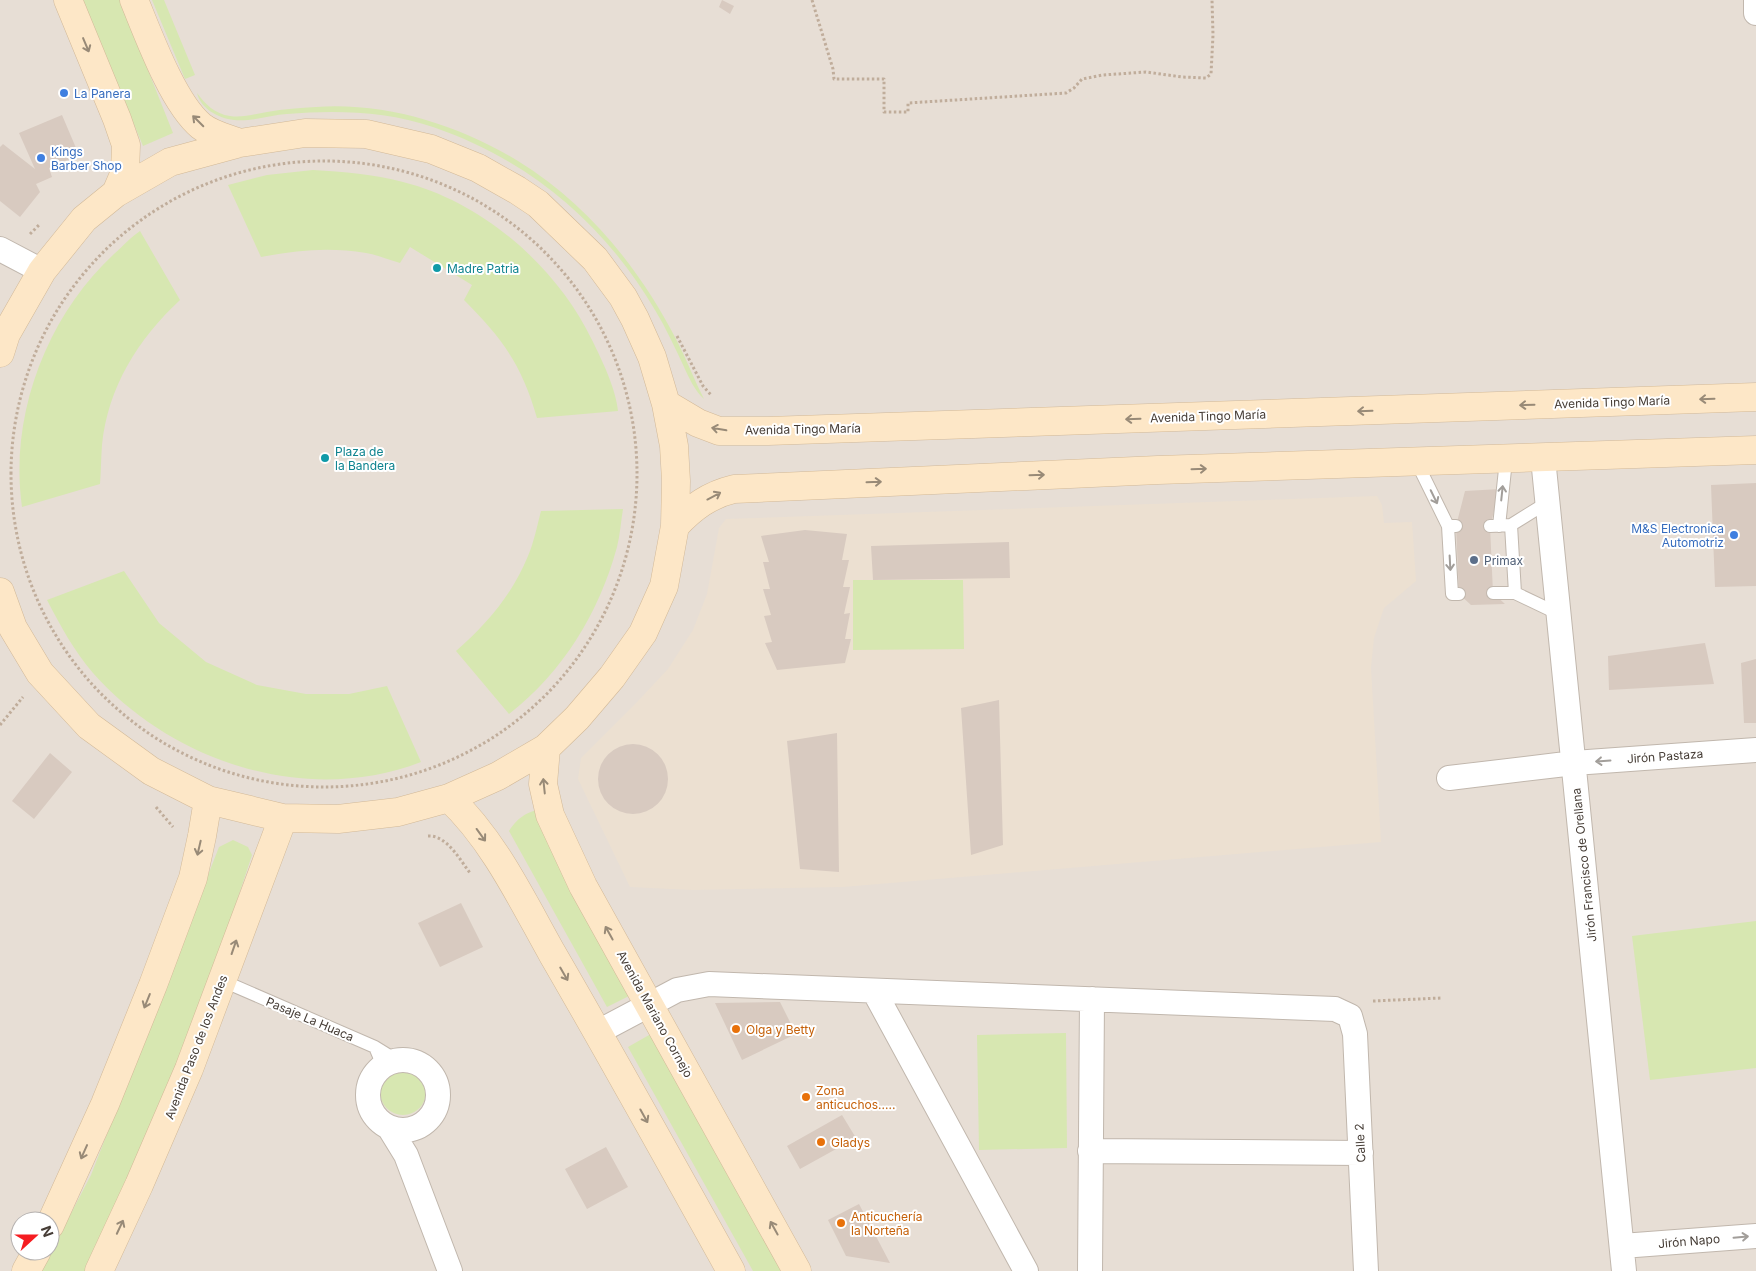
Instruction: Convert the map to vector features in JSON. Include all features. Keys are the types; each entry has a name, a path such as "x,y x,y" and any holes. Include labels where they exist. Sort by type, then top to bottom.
{"main road":[{"path":"68,0 126,145 125,172 116,192"},
{"path":"134,0 170,81 190,114 201,126 214,134 240,142"},
{"path":"0,353 6,334 42,271 84,218 116,192 170,162 240,142 305,133 366,134 431,149 478,168 538,204 595,259 635,319 652,357 666,404 674,446 676,481 675,526 664,586 643,633 612,677 577,718 546,748 498,776 449,798 398,812 347,818 283,818 208,800 151,771 89,726 40,673 6,627 0,592"},
{"name":"Avenida Tingo María","path":"666,404 698,423 718,430 768,431 1756,397"},
{"path":"675,526 688,512 700,504 718,493 734,489 1138,471 1506,460 1756,450"},
{"name":"Avenida Mariano Cornejo","path":"546,748 543,784 550,815 583,886 797,1271"},
{"path":"449,798 465,813 486,841 598,1032 731,1271"},
{"path":"56,1211 106,1104 193,878 208,800"},
{"name":"Avenida Paso de los Andes","path":"99,1271 176,1101 223,982 251,899 283,818"}],"street":[{"path":"1756,0 1756,13"},
{"path":"5,252 42,271"},
{"name":"Jirón Francisco de Orellana","path":"1543,458 1624,1271"},
{"name":"Jirón Pastaza","path":"1449,778 1574,763 1756,750"},
{"path":"598,1032 677,990 709,984 1335,1008 1350,1016"},
{"path":"874,991 1026,1271"},
{"path":"1090,1271 1092,998"},
{"name":"Calle 2","path":"1350,1016 1355,1034 1366,1271"},
{"path":"390,1129 404,1131 418,1128 428,1120 436,1109 438,1096 436,1082 429,1071 418,1063 385,1058 371,1081 368,1090 368,1100 375,1118 390,1129 406,1155 450,1271"},
{"path":"406,1155 418,1128"},
{"path":"1090,1151 1361,1153"},
{"name":"Jirón Napo","path":"1622,1246 1756,1236"}],"lane":[{"path":"1506,460 1500,526 1515,593"},
{"path":"1418,462 1452,526 1452,594 1459,594"},
{"path":"1500,526 1548,502"},
{"path":"1493,594 1515,593 1558,614"},
{"name":"Pasaje La Huaca","path":"223,982 385,1058"}],"path":[{"path":"812,0 834,78 884,79 884,112 908,112 908,103 1066,93 1074,88 1082,79 1103,74 1146,72 1206,78 1211,74 1212,0"},
{"path":"301,160 346,160 400,169 435,180 468,196 514,225 548,255 577,290 604,337 619,371 631,415 636,460 636,503 629,545 616,587 598,626 576,662 548,695 516,723 480,747 423,773 361,786 298,788 237,776 178,752 126,717 81,672 46,620 22,560 11,501 12,441 24,382 47,326 80,275 122,232 172,198 213,179 256,166 301,160"},
{"path":"5,252 42,222"},
{"path":"0,725 25,695"},
{"path":"426,836 434,836 450,846 471,874"},
{"path":"1350,1016 1366,1002 1441,998"}],"shaded area":[{"path":"0,0 1756,0 1756,1271 0,1271"},
{"path":"1377,496 1382,505 1384,523 1412,522 1416,581 1384,608 1374,638 1371,668 1381,842 843,887 693,890 630,887 578,779 581,758 668,669 693,630 707,594 719,528 726,519"}],"green space":[{"path":"82,0 120,0 173,133 143,146"},
{"path":"152,0 164,0 195,75 185,79"},
{"path":"197,93 215,111 235,116 248,116 286,109 342,106 395,112 447,127 495,148 518,161 567,197 610,240 629,264 662,314 681,348 704,399 692,384 655,310 612,249 587,222 560,198 532,176 501,157 433,127 379,115 323,112 247,120 228,119 216,115 206,108"},
{"path":"313,170 381,177 433,192 461,205 489,222 514,241 538,263 559,287 577,313 608,375 618,411 537,418 525,383 509,353 489,327 464,300 472,285 410,247 400,263 370,254 339,250 301,251 261,257 228,185 267,175"},
{"path":"140,231 180,300 138,348 118,384 105,424 100,484 22,507 19,472 21,437 38,369 52,337 90,279"},
{"path":"623,509 617,547 600,595 589,618 562,660 546,679 509,714 456,651 498,608 514,584 530,551 541,511"},
{"path":"124,571 159,623 206,662 257,685 306,694 349,694 387,686 421,762 377,775 333,779 288,777 244,768 202,752 162,731 125,704 93,673 62,628 47,600"},
{"path":"853,580 963,580 964,649 853,650"},
{"path":"546,808 649,986 607,1007 509,831 516,821 524,815"},
{"path":"233,840 248,847 252,855 222,945 157,1116 88,1271 41,1271 46,1261 60,1261 60,1235 91,1175 219,847"},
{"path":"1756,921 1756,1068 1650,1080 1632,936"},
{"path":"665,1026 789,1271 753,1271 628,1047"},
{"path":"1066,1033 1067,1148 979,1150 977,1035"},
{"path":"399,1069 407,1069 416,1073 422,1079 426,1092 422,1105 416,1111 407,1115 399,1115 390,1111 384,1105 380,1096 380,1088 384,1079 390,1073"}],"building":[{"path":"722,0 734,6 730,14 719,7"},
{"path":"62,115 79,155 49,168 52,177 36,184 40,192 20,217 0,201 0,147 3,144 35,169 19,133"},
{"name":"M&S Electronica Automotriz","path":"1756,483 1756,586 1715,587 1711,485"},
{"name":"Primax","path":"1500,489 1490,526 1493,593 1505,604 1471,605 1459,594 1456,526 1465,491"},
{"path":"805,530 847,534 842,560 849,560 843,587 850,587 844,614 850,613 845,639 851,639 845,663 777,670 765,643 772,642 764,616 771,615 763,589 770,589 763,562 769,562 761,536"},
{"path":"1009,542 1010,578 873,580 871,546"},
{"path":"1705,643 1714,684 1609,690 1608,656"},
{"path":"1756,659 1756,723 1744,723 1741,663"},
{"path":"999,700 1003,845 971,855 961,708"},
{"path":"837,733 839,872 800,869 787,741"},
{"path":"626,744 640,744 653,749 663,759 668,772 668,786 663,799 653,809 640,814 626,814 613,809 603,799 598,786 598,772 603,759 613,749"},
{"path":"50,753 72,772 34,819 12,801"},
{"path":"461,903 483,947 440,967 418,923"},
{"path":"780,1002 796,1034 742,1060 715,1003"},
{"name":"Gladys","path":"842,1115 856,1138 800,1169 787,1146"},
{"path":"606,1147 628,1187 587,1209 565,1169"},
{"path":"859,1204 890,1263 846,1256 828,1220"}],"place":[{"name":"La Panera","path":"64,93"},
{"name":"Kings Barber Shop","path":"41,158"},
{"name":"Madre Patria","path":"437,268"},
{"name":"Plaza de la Bandera","path":"325,458"},
{"name":"M&S Electronica Automotriz","path":"1734,535"},
{"name":"Primax","path":"1474,560"},
{"name":"Olga y Betty","path":"736,1029"},
{"name":"Zona anticuchos.....","path":"806,1097"},
{"name":"Gladys","path":"821,1142"},
{"name":"Anticuchería la Norteña","path":"841,1223"}]}
